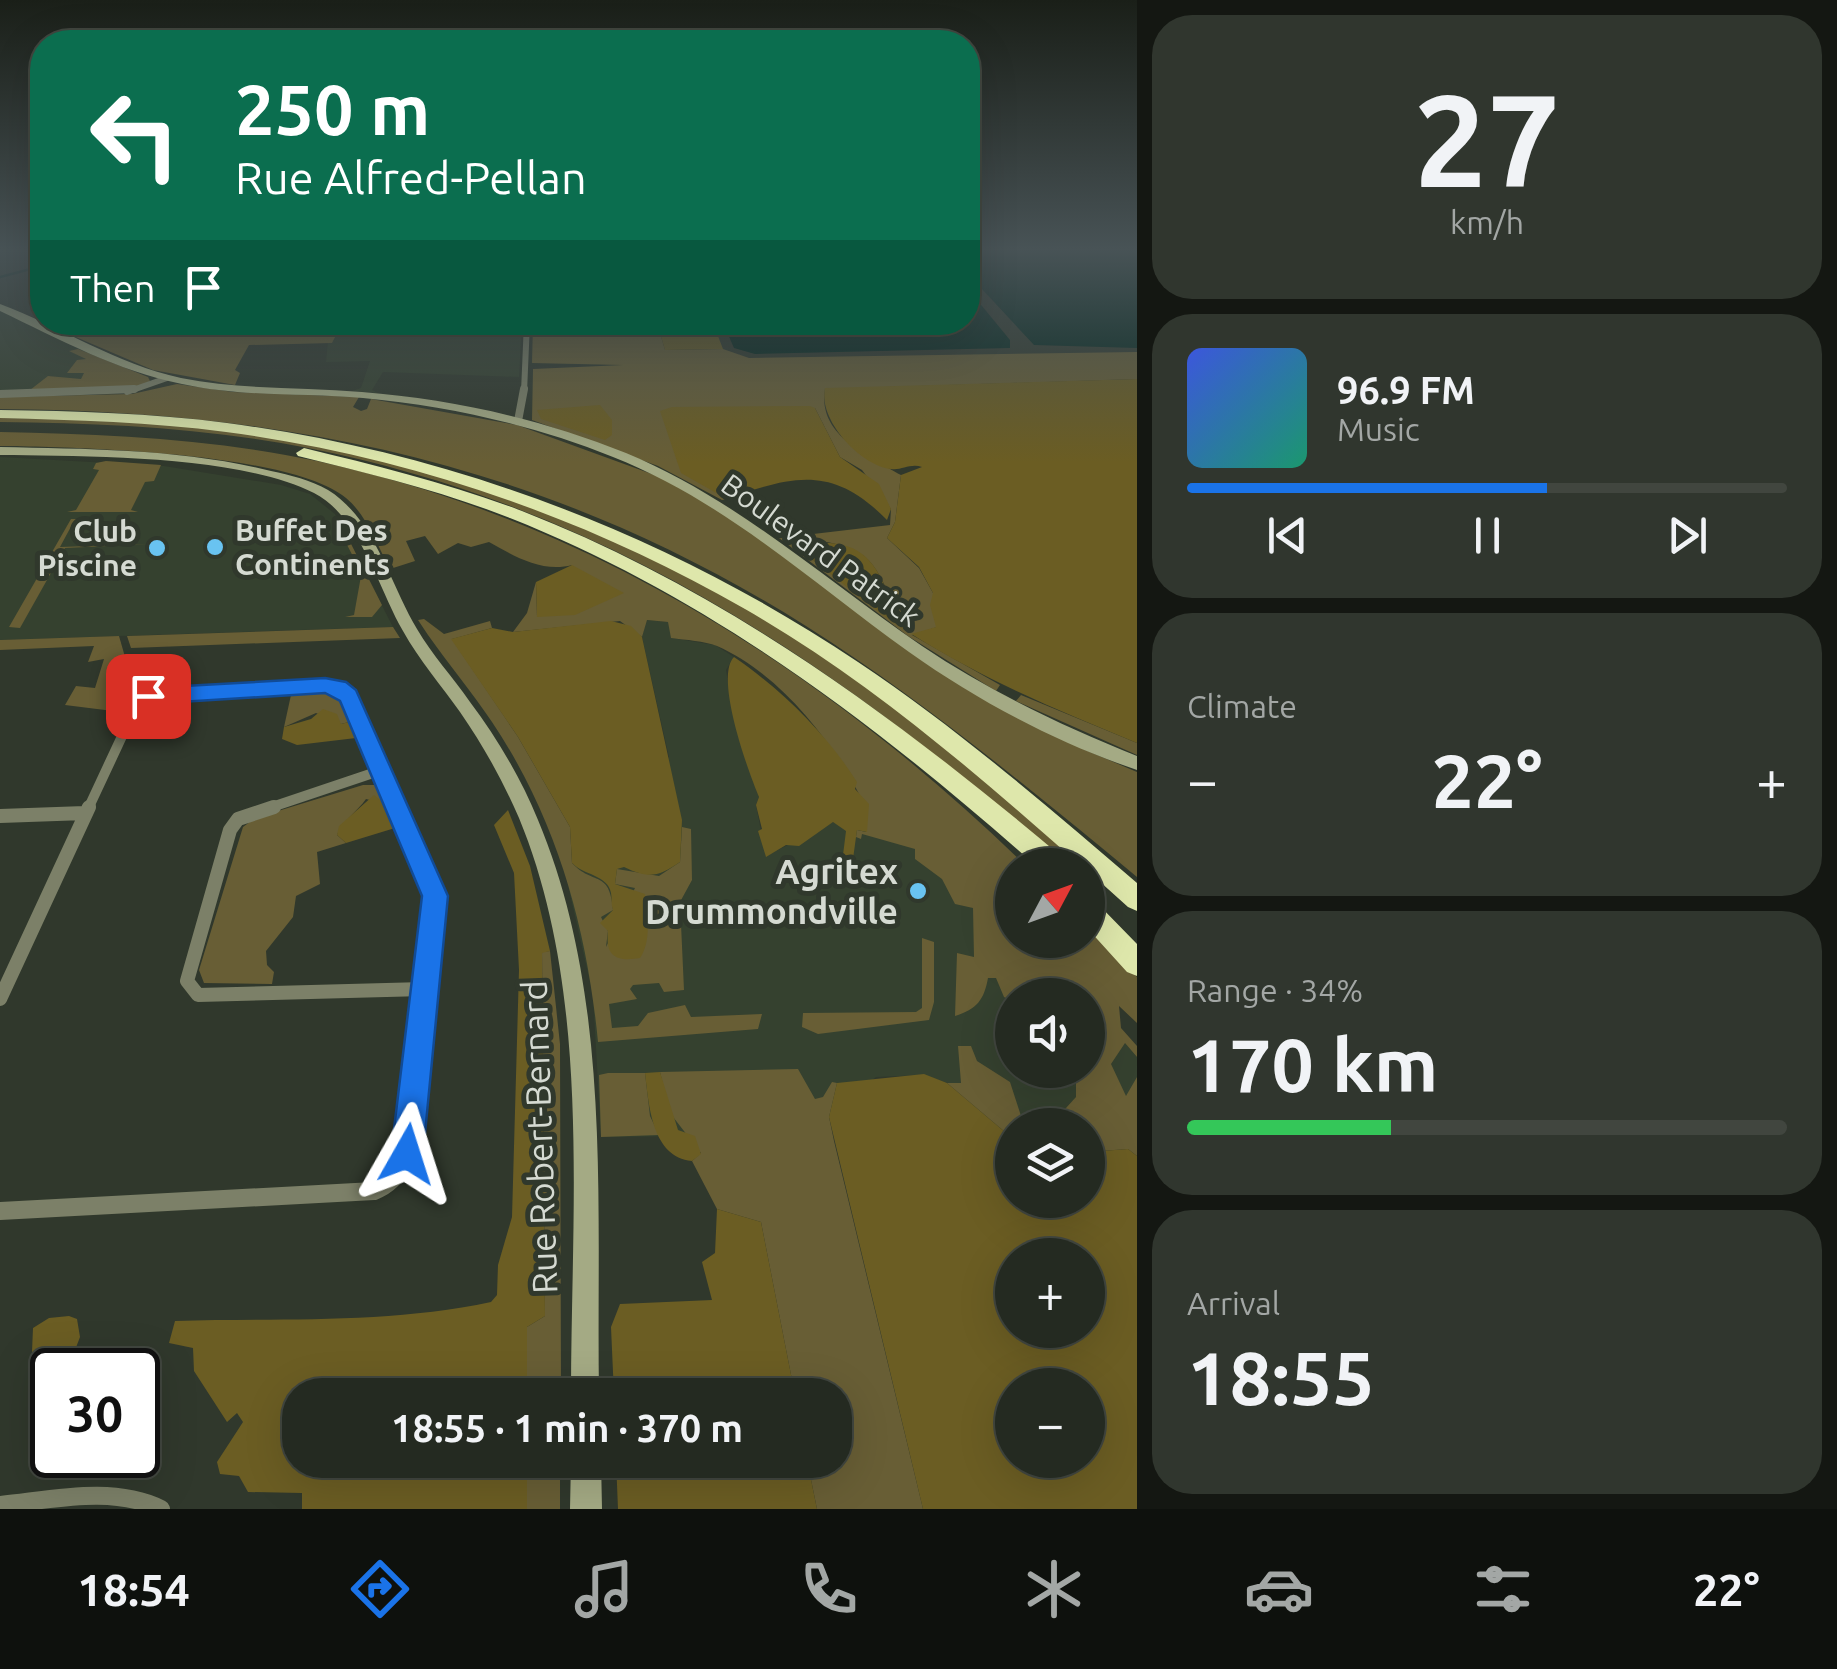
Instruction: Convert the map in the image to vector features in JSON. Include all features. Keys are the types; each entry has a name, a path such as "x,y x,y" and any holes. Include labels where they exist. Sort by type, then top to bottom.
{"highway":[{"path":"0,414 134,417 288,434 424,464 577,516 719,585 838,658 978,763 1137,899"},
{"path":"0,426 125,430 270,446 393,473 520,514 660,577 772,643 903,738 1033,848"},
{"path":"1003,822 1028,848"},
{"path":"1105,912 1137,942"},
{"path":"1105,929 1137,963"}],"street":[{"name":"Boulevard Patrick","path":"60,335 167,378 234,389 394,398 518,421 620,455 702,494 782,546 945,668 1032,717 1137,763"},
{"path":"518,421 522,413 527,335"},
{"path":"0,394 132,391 167,378"},
{"name":"Rue Robert-Bernard","path":"0,451 148,458 279,478 324,492 348,516 416,639 474,720 515,790 557,901 578,1036 584,1378"},
{"path":"0,999 130,712 143,698 162,692 338,688 349,696 434,890 407,1154 394,1180 376,1192 355,1194 0,1211"},
{"path":"382,770 238,819 230,830 187,982 198,995 215,998 424,989"},
{"path":"0,816 85,813"},
{"path":"586,1478 586,1509"},
{"path":"0,1505 128,1497 149,1501 161,1509"}],"shaded area":[{"path":"0,320 20,320 30,325 30,335 52,335 150,378 0,392"},
{"path":"71,335 336,335 332,343 249,345 235,370 240,373 235,385 153,370"},
{"path":"335,335 521,335 519,377 383,372 372,390 378,393 352,391 361,388 370,361 326,362 328,341"},
{"path":"533,335 661,335 665,350 723,349 749,358 1137,352 1137,379 825,389 829,419 837,431 860,452 901,475 895,522 887,538 919,568 933,593 937,627 912,635 1000,685 996,691 908,636 779,538 890,525 891,509 862,470 840,457 815,408 672,407 711,488 727,499 722,500 658,466 532,420 533,369 623,365 532,363","holes":["827,542 860,553 878,573 902,615 905,629 801,551"]},
{"path":"661,335 718,335 723,349 665,350"},
{"path":"78,349 150,381 142,386 30,390 48,376 81,379 84,373 67,373 77,360 86,359 69,351"},
{"path":"1137,379 1137,743 995,681 911,634 936,627 930,605 933,593 919,567 887,538 895,522 901,475 922,467 879,466 855,450 828,414 825,388"},
{"path":"177,384 233,392 359,397 353,407 361,411 367,409 371,399 517,425 660,477 733,518 856,611 1083,749 1137,772 1137,877 975,746 849,654 711,571 615,525 517,488 419,458 318,436 215,421 109,412 0,409 0,397 132,394"},
{"path":"600,405 612,420 612,435 605,440 541,419 537,410"},
{"path":"672,407 815,408 840,457 879,484 891,509 887,520 849,490 812,480 773,484 727,499 681,473 660,411"},
{"path":"0,418 89,419 267,434 417,468 543,511 665,564 781,629 900,712 1064,848 1047,848 895,724 807,661 716,604 621,554 522,510 418,475 270,441 155,428 0,422"},
{"path":"0,432 119,436 238,447 317,461 418,488 516,522 609,564 699,613 786,668 869,728 1007,848 995,848 995,958 1105,958 1105,944 1137,977 1137,1023 1119,1006 1121,1028 1137,1046 1137,1057 1125,1043 1111,1064 1126,1096 1137,1077 1137,1156 1128,1149 1105,1151 1105,1108 1066,1108 1076,1097 1076,1088 1105,1088 1105,978 988,978 978,1003 955,1016 957,953 974,957 973,908 955,904 942,879 915,859 915,849 862,834 861,839 856,837 857,830 866,832 862,803 833,751 781,690 739,658 712,644 671,638 668,622 647,620 642,637 620,621 513,632 527,613 536,582 537,616 572,565 539,565 489,542 471,547 458,543 438,554 425,536 406,541 415,561 390,569 366,522 346,498 318,483 279,471 180,455 0,446"},
{"path":"0,457 164,466 281,485 310,494 335,514 393,627 0,640"},
{"path":"96,463 161,465 154,481 145,482 131,510 138,512 67,512 76,510 99,470 93,469"},
{"path":"71,519 82,519 74,521 60,547 150,544 65,548 20,628 9,627"},
{"path":"347,536 382,605 372,617 345,617 354,615 361,576 353,575 360,570 343,537 335,538"},
{"path":"808,543 823,543 858,551 875,567 911,634 801,551"},
{"path":"572,565 624,593 575,615 537,617 536,582"},
{"path":"424,619 444,634 490,621 492,628 452,639 518,737 570,827 572,863 608,889 613,910 601,917 608,931 606,947 635,888 615,884 617,869 659,876 680,862 682,827 691,829 692,880 680,902 684,990 664,992 659,983 633,985 630,989 637,999 609,1004 612,1028 638,1026 648,1013 685,1005 691,1017 762,1014 758,1029 598,1042 577,916 551,836 515,759 418,620"},
{"path":"646,620 669,622 672,638 715,645 734,657 726,670 740,742 759,797 756,805 766,856 833,822 841,825 869,804 995,924 995,958 1036,958 1062,978 995,978 995,1088 1105,1088 1105,1019 1137,1057 1137,1077 1127,1097 1105,1113 1105,1108 995,1108 995,1114 947,1083 924,1075 876,1077 829,1117 695,1136 601,1137 593,995 565,872 669,757 642,637"},
{"path":"611,621 631,626 642,637 682,820 680,862 653,875 624,867 617,869 615,884 645,894 646,943 640,958 632,959 610,952 608,931 600,923 613,910 609,887 572,863 570,827 518,737 451,639 492,628 513,632"},
{"path":"393,627 400,638 131,648 127,636"},
{"path":"119,636 136,695 121,712 65,705 76,686 95,688 104,659 88,662 94,646 0,650 0,640"},
{"path":"734,657 802,714 857,782 855,789 869,804 867,832 857,830 852,866 842,863 846,831 833,822 799,846 786,845 766,857 758,831 762,829 756,805 759,797 730,703 729,668"},
{"path":"324,693 338,698 349,722 341,724 316,713 284,727 291,695"},
{"path":"1021,695 1137,743 1137,755 1016,701"},
{"path":"323,709 337,714 341,724 349,722 356,738 297,745 282,739 284,727 311,719"},
{"path":"363,785 376,785 385,804 366,799 339,830 337,835 346,843 317,852 320,884 296,896 293,917 266,951 267,965 274,972 272,984 204,983 199,970 243,827 255,818"},
{"path":"374,795 385,804 395,828 346,843 337,835 339,826"},
{"path":"508,810 530,866 550,951 542,953 545,1316 527,1327 527,1378 282,1378 282,1478 527,1478 527,1509 302,1509 302,1493 248,1492 239,1476 220,1474 217,1462 243,1422 237,1413 227,1422 194,1371 193,1348 169,1343 175,1321 413,1314 491,1302 497,1295 498,1265 512,1217 519,970 514,873 494,825"},
{"path":"922,938 934,942 934,1002 929,1020 818,1034 802,1027 803,1013 916,1012 922,1008"},
{"path":"550,951 560,1044 561,1378 527,1378 527,1327 545,1316 542,952"},
{"path":"958,1046 971,1046 977,1061 995,1072 995,1088 1012,1088 1018,1108 995,1108 995,1124 947,1083 961,1083"},
{"path":"798,1069 815,1099 823,1097 832,1082 837,1083 829,1117 923,1509 817,1509 811,1478 852,1478 852,1378 792,1378 761,1222 717,1209 692,1161 701,1153 670,1113 660,1072"},
{"path":"660,1072 678,1130 695,1136 701,1154 692,1161 668,1150 655,1128 645,1073"},
{"path":"645,1073 650,1116 659,1135 601,1137 599,1075"},
{"path":"924,1074 947,1083 995,1124 995,1218 1105,1218 1105,1151 1128,1149 1137,1156 1137,1509 923,1509 829,1117 837,1083"},
{"path":"717,1209 761,1222 792,1378 613,1378 611,1327 620,1304 712,1300 702,1262 715,1253"},
{"path":"49,1318 77,1319 80,1337 76,1348 32,1348 33,1328"},
{"path":"527,1478 560,1478 560,1509 527,1509"},
{"path":"617,1478 811,1478 817,1509 618,1509"}],"water":[{"path":"980,320 994,320 1010,340 1010,348 755,354 734,348 728,335 980,335"},
{"path":"1011,320 1137,320 1137,348 1034,345"}],"place":[{"name":"Buffet Des Continents","path":"215,547"},
{"name":"Club Piscine","path":"157,548"},
{"name":"Agritex Drummondville","path":"918,891"}],"route":[{"path":"148,696 162,692 334,686 349,696 435,896 407,1154"}]}
